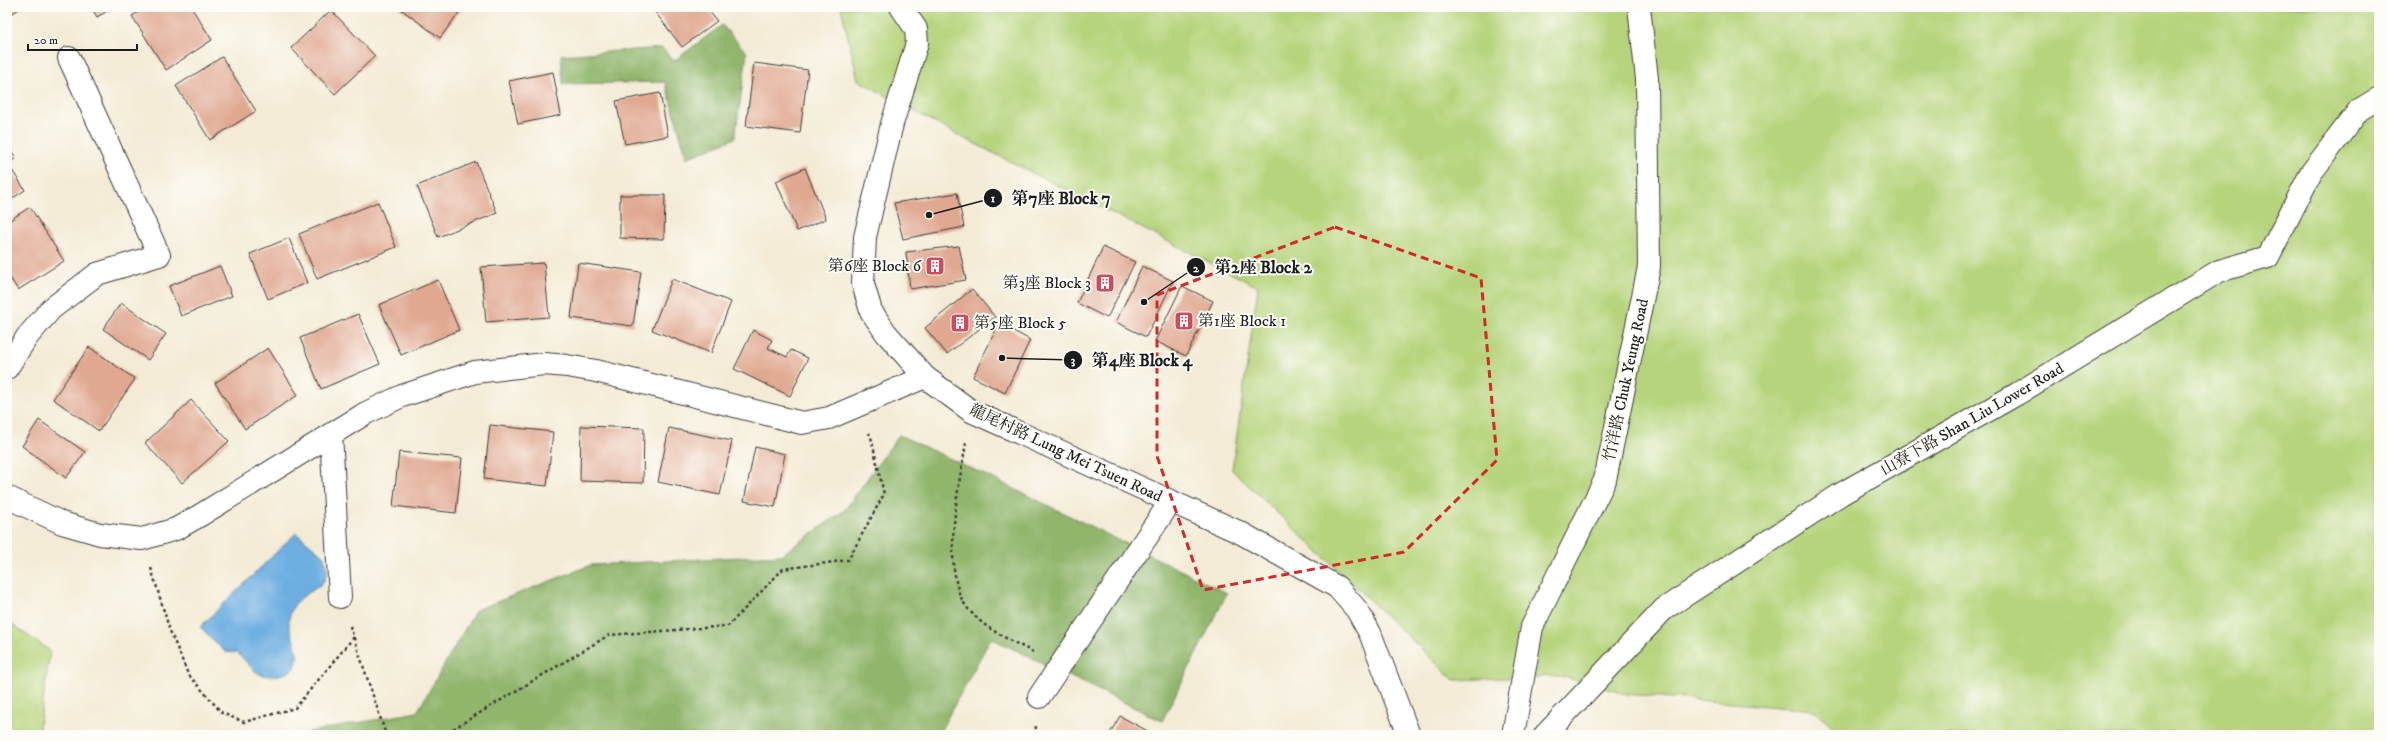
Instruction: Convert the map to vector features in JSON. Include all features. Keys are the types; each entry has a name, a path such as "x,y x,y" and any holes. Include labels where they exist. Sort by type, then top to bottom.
{"street":[{"name":"龍尾村路 Lung Mei Tsuen Road","path":"901,7 916,29 917,43 892,124 865,237 863,284 871,311 886,333 925,377 971,411 1242,533 1337,587 1357,610 1370,633 1409,735"},
{"name":"竹洋路 Chuk Yeung Road","path":"1513,735 1532,627 1605,480 1649,267 1647,79 1639,7"},
{"path":"7,368 27,337 51,309 97,274 159,255 69,58"},
{"name":"山寮下路 Shan Liu Lower Road","path":"1545,735 1664,609 1841,494 2017,394 2219,271 2268,257 2311,173 2359,110 2379,98"},
{"path":"7,497 62,523 100,534 142,539 182,526 373,409 402,396 476,372 544,364 596,371 796,422 812,423 925,377"},
{"path":"332,434 340,597"},
{"path":"1039,697 1171,501"}],"path":[{"path":"444,735 609,635 728,626 783,569 848,560 884,494 871,437 849,409"},
{"path":"971,411 956,505 953,544 954,580 968,609 988,629 1060,666"},
{"path":"142,539 170,631 188,674 222,713 244,722 295,708 354,637"},
{"path":"340,597 386,735"}],"highlighted area":[{"path":"1335,227 1481,278 1497,460 1404,552 1203,590 1157,456 1157,295"}],"green space":[{"path":"841,7 2379,7 2379,735 1842,735 1814,710 1626,694 1560,676 1454,680 1232,470 1258,287 952,132 858,80"},
{"path":"722,25 747,53 735,138 687,158 665,82 563,84 561,55 662,48 674,61"},
{"path":"899,435 996,480 1227,593 1162,721 991,638 938,735 311,735 309,732 417,712 476,610 591,565 781,555 844,511"},
{"path":"7,621 50,651 38,735 7,735"}],"water":[{"path":"296,533 323,555 327,566 326,575 324,581 299,600 293,607 289,617 290,630 297,652 296,665 291,670 283,674 266,676 256,671 237,653 225,652 200,627"}],"building":[{"path":"9,7 22,7 13,13"},
{"path":"91,7 114,7 97,17"},
{"path":"146,7 191,7 212,40 166,70 132,16"},
{"path":"398,7 463,7 440,38"},
{"path":"662,7 706,7 717,21 682,47 655,12"},
{"path":"331,10 375,56 335,94 291,48"},
{"path":"222,57 256,111 210,140 176,86"},
{"path":"754,63 808,70 800,133 746,126"},
{"path":"553,72 561,115 518,124 509,81"},
{"path":"7,87 12,96 7,100"},
{"path":"660,93 668,136 625,144 616,101"},
{"path":"7,144 16,158 8,164 25,190 7,202"},
{"path":"476,162 497,213 438,237 417,186"},
{"path":"805,168 826,219 797,231 776,181"},
{"path":"957,193 964,227 903,239 894,203"},
{"path":"620,195 665,195 664,239 620,238"},
{"path":"378,202 396,247 317,279 299,234"},
{"path":"30,207 64,261 18,290 7,273 7,222"},
{"path":"289,238 307,283 268,299 250,254"},
{"name":"第6座 Block 6","path":"959,246 966,280 910,289 906,252"},
{"name":"第3座 Block 3","path":"1103,247 1135,262 1107,318 1077,303"},
{"path":"544,263 549,317 486,322 481,267"},
{"path":"578,263 641,272 633,326 571,318"},
{"path":"220,266 232,296 181,316 169,286"},
{"path":"1142,266 1173,281 1146,337 1116,322"},
{"path":"672,279 731,302 711,353 652,330"},
{"path":"438,280 459,330 401,355 379,305"},
{"name":"第1座 Block 1","path":"1182,286 1213,301 1186,356 1155,341"},
{"name":"第5座 Block 5","path":"972,289 995,317 947,354 925,328"},
{"path":"121,303 166,334 148,360 103,329"},
{"path":"358,314 380,364 321,389 300,338"},
{"path":"999,323 1030,340 1005,393 973,377"},
{"path":"753,330 772,340 768,348 787,357 791,350 808,358 790,396 734,369"},
{"path":"89,347 135,379 99,431 53,399"},
{"path":"268,348 298,395 245,429 215,383"},
{"path":"191,400 229,441 182,483 145,443"},
{"path":"39,420 85,452 66,478 22,446"},
{"path":"490,425 553,432 547,486 484,479"},
{"path":"581,426 644,428 643,483 580,481"},
{"path":"669,428 732,441 720,495 658,482"},
{"path":"755,447 785,454 775,507 744,501"},
{"path":"399,452 462,458 456,513 393,506"},
{"path":"1120,716 1155,735 1109,735"}],"place":[{"name":"第7座 Block 7","path":"929,215"},
{"name":"第6座 Block 6","path":"935,266"},
{"name":"第3座 Block 3","path":"1105,283"},
{"name":"第2座 Block 2","path":"1144,302"},
{"name":"第1座 Block 1","path":"1184,321"},
{"name":"第5座 Block 5","path":"960,323"},
{"name":"第4座 Block 4","path":"1002,358"}]}
